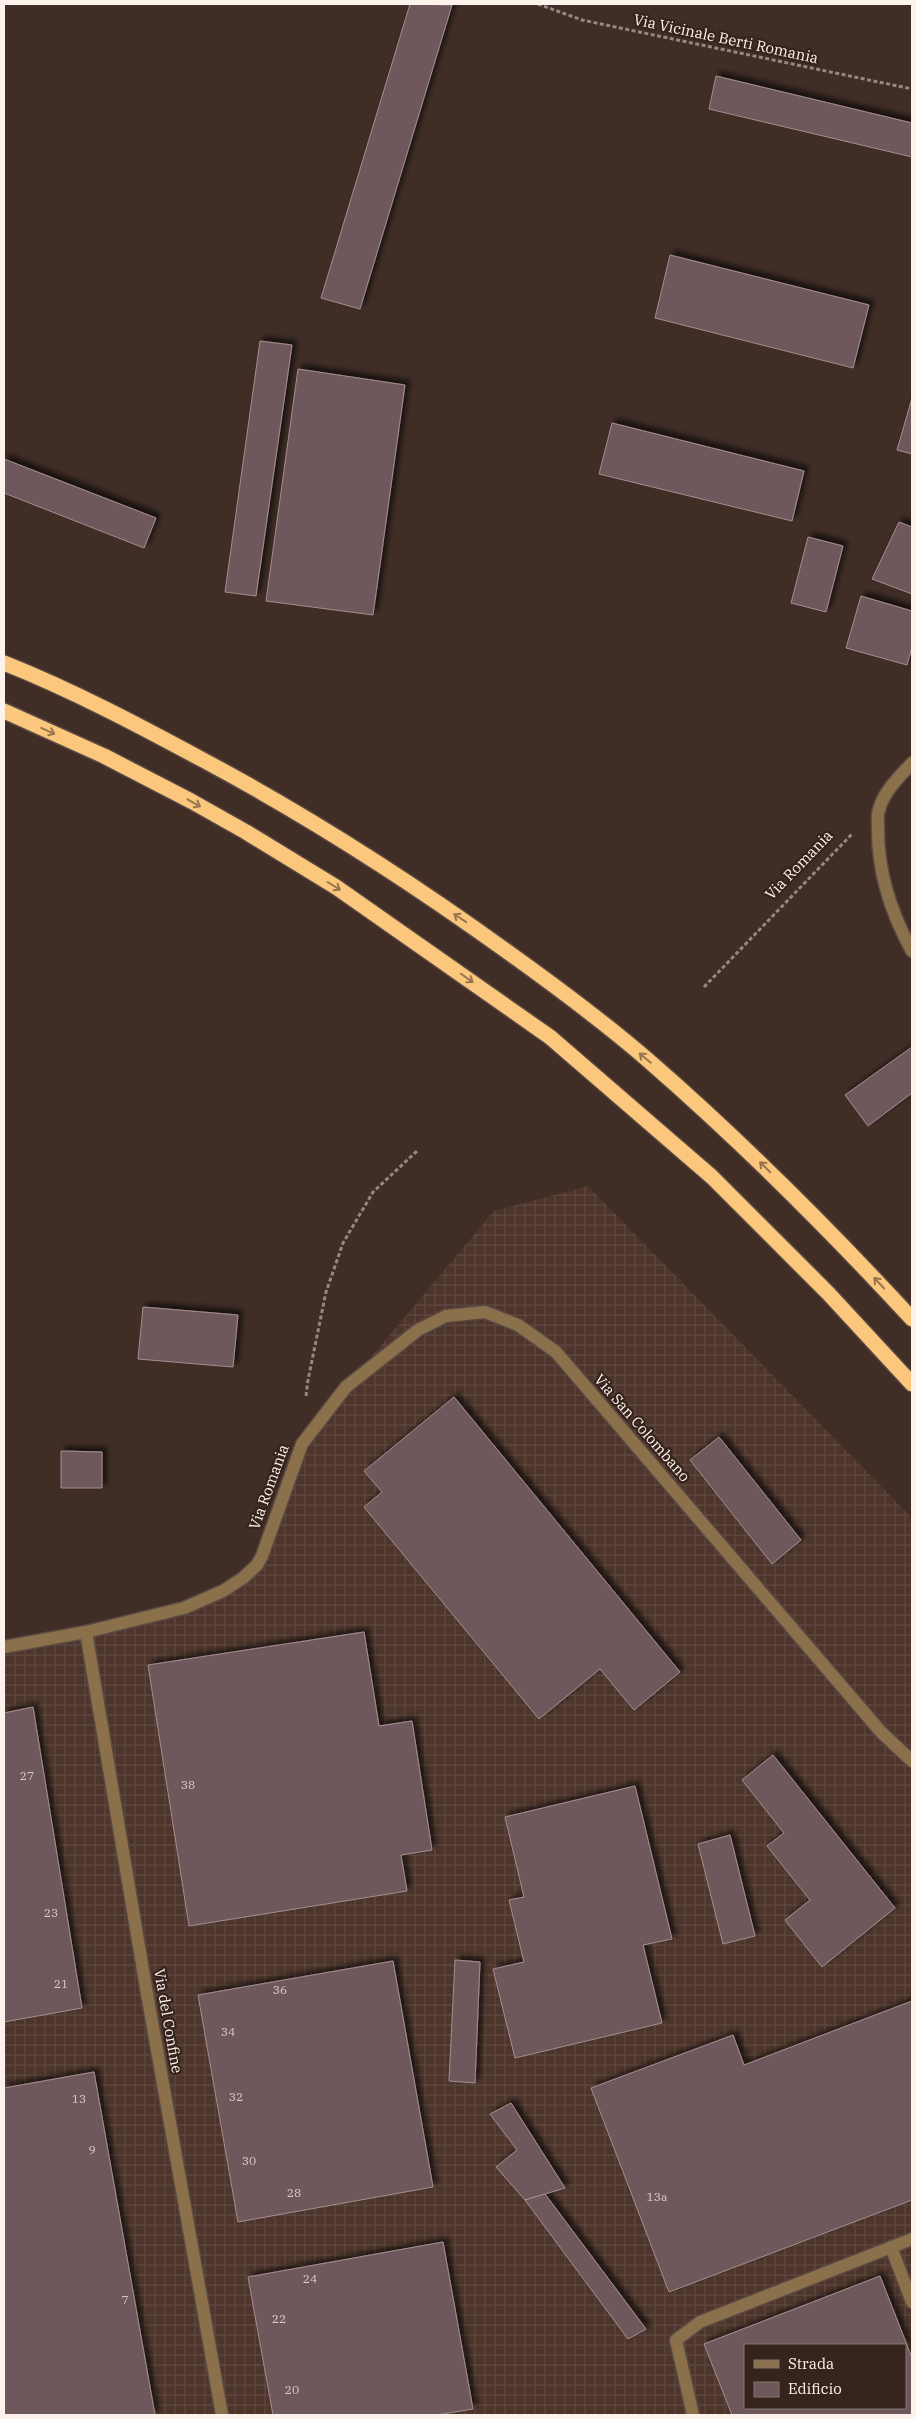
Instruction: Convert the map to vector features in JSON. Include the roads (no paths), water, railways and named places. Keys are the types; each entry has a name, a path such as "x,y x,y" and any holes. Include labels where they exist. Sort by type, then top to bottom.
{"highway":[{"path":"4,663 144,728 283,803 474,927 566,994 662,1072 742,1144 850,1252 912,1319"},
{"path":"4,711 104,756 246,832 336,887 550,1037 712,1176 828,1293 912,1384"}],"street":[{"path":"912,763 894,782 879,810 878,838 884,883 901,931 912,951"},
{"name":"Via San Colombano","path":"302,1444 346,1387 418,1330 446,1316 485,1312 518,1325 556,1352 881,1732 912,1761"},
{"name":"Via Romania","path":"4,1647 86,1632 184,1608 223,1591 243,1578 257,1565 262,1556 302,1444"},
{"name":"Via del Confine","path":"86,1632 146,1988 222,2415"},
{"path":"692,2415 676,2340 700,2322 912,2239"},
{"path":"891,2247 912,2302"}]}
